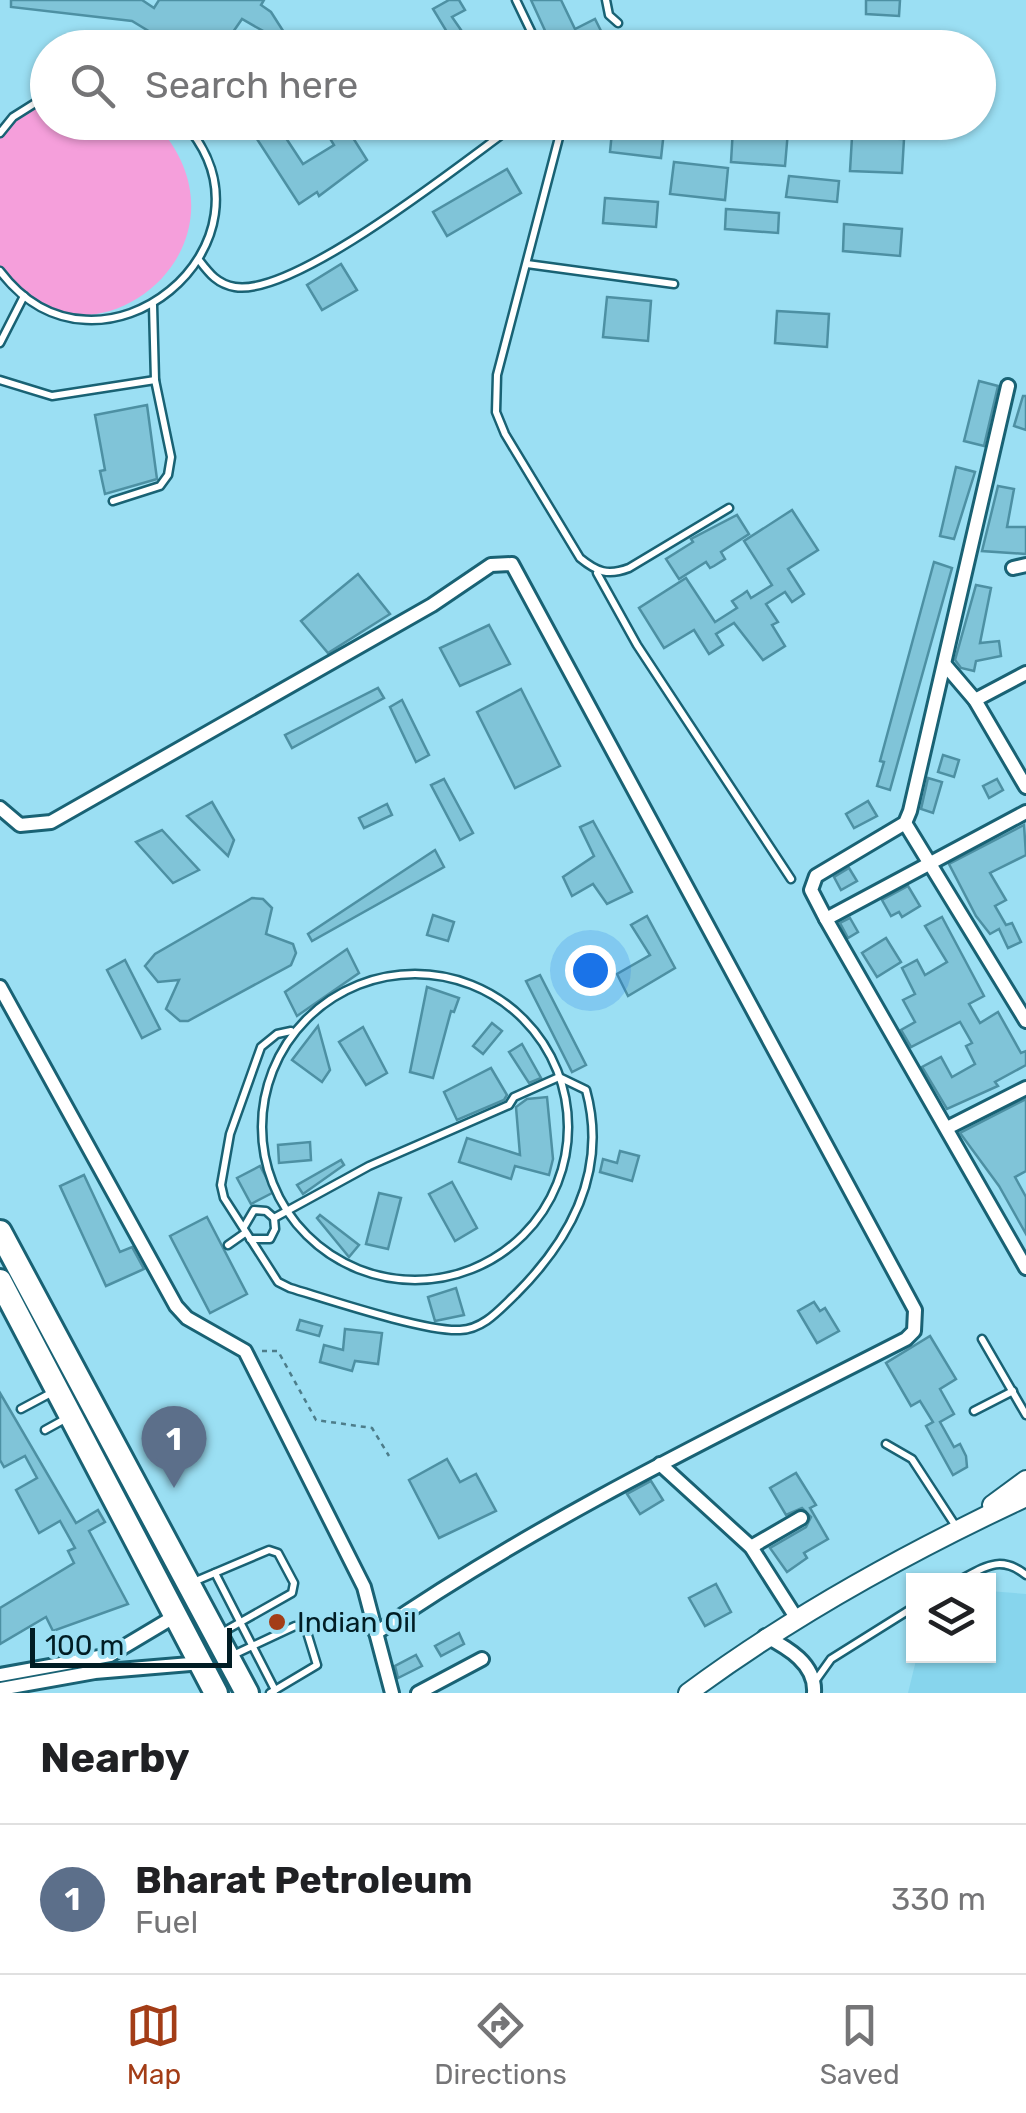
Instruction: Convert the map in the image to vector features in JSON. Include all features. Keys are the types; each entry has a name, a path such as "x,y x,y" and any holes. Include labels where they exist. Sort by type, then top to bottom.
{"highway":[{"path":"0,1232 247,1693"},
{"path":"0,1281 6,1306 39,1352 216,1693"},
{"path":"39,1352 62,1344"}],"main road":[{"path":"688,1693 765,1636 980,1514 1026,1480"},
{"path":"980,1514 1026,1496"}],"street":[{"path":"1008,386 946,666 904,823 816,876 811,890 1026,1268"},
{"path":"2,810 29,827 51,822 343,658 490,565 502,562 518,570 916,1310 914,1331 906,1339 660,1464 514,1544 376,1633"},
{"path":"946,666 975,700 1026,787"},
{"path":"975,700 1026,673"},
{"path":"826,918 1026,812"},
{"path":"904,823 1026,1021"},
{"path":"0,987 176,1306 188,1318 245,1351 364,1587 392,1693"},
{"path":"947,1128 1026,1088"},
{"path":"660,1464 750,1547 796,1618"},
{"path":"750,1547 801,1518"},
{"path":"0,1675 110,1656 178,1616"},
{"path":"765,1636 802,1660 815,1687"},
{"path":"418,1693 482,1658"},
{"path":"0,1689 95,1672 202,1663"}],"lane":[{"path":"516,0 530,30"},
{"path":"606,0 609,15 618,24"},
{"path":"0,133 13,116 30,106"},
{"path":"0,271 24,296 77,318 106,320 152,305 182,283 199,260 212,224 213,185 196,140"},
{"path":"199,260 210,276 238,288 263,285 301,270 371,227 494,140"},
{"path":"558,140 498,375 496,412 580,558 597,572 637,645 791,879"},
{"path":"527,264 674,284"},
{"path":"0,343 24,296"},
{"path":"113,502 160,486 168,475 170,457 155,380 152,305"},
{"path":"0,380 52,396 155,380"},
{"path":"597,572 615,573 629,568 729,508"},
{"path":"406,976 471,986 498,1000 542,1042 559,1077 568,1126 561,1179 546,1209 523,1238 496,1257 462,1272 424,1280 387,1278 327,1250 303,1228 269,1178 260,1118 274,1058 291,1031 312,1009 338,994 406,976"},
{"path":"274,1218 369,1166 510,1104 514,1097 559,1077 586,1090 596,1148 570,1226 547,1263 477,1326 441,1329 290,1288 278,1282 224,1198 221,1169 261,1047 277,1034 291,1031"},
{"path":"254,1210 266,1211 274,1218 274,1234 265,1241 254,1241 245,1234 246,1217 254,1210"},
{"path":"228,1245 245,1234"},
{"path":"982,1339 1026,1414"},
{"path":"21,1409 58,1390"},
{"path":"974,1411 1013,1390"},
{"path":"44,1430 72,1415"},
{"path":"886,1444 912,1459 956,1528"},
{"path":"190,1583 274,1551 294,1583 292,1593 218,1634"},
{"path":"974,1573 996,1562 1012,1564 1026,1575"},
{"path":"215,1573 252,1646 272,1692 317,1665 306,1629 296,1626 252,1646 230,1656"},
{"path":"815,1687 831,1658 906,1611"}],"path":[{"path":"245,1351 278,1351 316,1420 372,1428 389,1456"}],"shaded area":[{"path":"30,112 30,140 166,140 184,169 191,213 179,253 154,286 119,308 79,315 38,306 0,275 0,135"},
{"path":"996,1592 1026,1594 1026,1693 908,1693 915,1663 996,1663"}],"building":[{"path":"11,0 142,0 154,8 159,0 264,0 261,5 271,12 282,30 261,30 242,19 234,30 147,30 132,21 11,7"},
{"path":"449,0 459,0 465,10 452,17 461,30 446,30 433,9"},
{"path":"531,0 561,0 575,29 595,19 600,30 545,30"},
{"path":"866,0 900,0 899,16 866,14"},
{"path":"258,140 287,140 303,164 334,145 331,140 354,140 367,160 319,196 317,192 299,204"},
{"path":"611,140 663,140 661,158 610,152"},
{"path":"732,140 787,140 785,166 731,162"},
{"path":"852,140 904,140 902,173 850,171"},
{"path":"674,162 728,168 725,200 670,194"},
{"path":"507,169 521,193 447,236 433,212"},
{"path":"789,176 839,181 837,202 786,197"},
{"path":"605,198 658,202 656,227 603,223"},
{"path":"726,209 779,213 778,233 725,229"},
{"path":"844,224 902,229 900,256 843,251"},
{"path":"341,264 357,290 322,310 307,285"},
{"path":"607,297 651,301 648,341 603,337"},
{"path":"777,311 829,314 827,347 775,343"},
{"path":"979,381 998,386 984,446 964,441"},
{"path":"1026,396 1026,430 1014,426"},
{"path":"147,405 157,479 105,494 100,471 105,470 95,415"},
{"path":"956,467 975,472 954,539 940,536"},
{"path":"998,486 1014,489 1007,527 1026,527 1026,554 982,551"},
{"path":"792,510 818,550 788,569 804,594 792,602 785,592 766,604 778,622 772,625 785,646 763,660 734,623 716,634 723,645 709,654 694,630 664,648 639,608 686,578 715,622 737,608 732,601 747,591 751,598 772,585 744,541"},
{"path":"737,515 749,534 721,552 725,559 710,568 706,562 679,579 666,559 693,542 691,539"},
{"path":"934,562 952,568 890,790 877,786 884,762 880,761"},
{"path":"358,574 390,614 328,653 301,621"},
{"path":"976,585 991,588 980,643 999,641 1001,656 976,661 974,671 961,668 955,660"},
{"path":"489,625 510,664 460,686 440,648"},
{"path":"378,688 384,698 292,748 285,735"},
{"path":"521,689 560,766 515,788 477,712"},
{"path":"402,700 429,755 416,762 390,707"},
{"path":"943,755 959,760 954,777 938,772"},
{"path":"928,778 942,782 933,813 921,809"},
{"path":"444,779 473,833 460,840 431,785"},
{"path":"997,779 1003,790 989,798 983,786"},
{"path":"868,801 877,816 854,828 846,814"},
{"path":"212,802 234,840 228,856 187,816"},
{"path":"387,804 392,815 364,828 359,818"},
{"path":"593,821 632,892 607,904 593,884 572,896 563,877 594,856 580,827"},
{"path":"1024,825 1026,855 990,873 1006,900 995,906 1006,925 1012,923 1021,942 1008,948 999,929 990,934 976,916 949,864"},
{"path":"162,830 199,870 173,883 136,842"},
{"path":"435,850 444,867 312,941 308,934"},
{"path":"849,868 857,881 841,890 834,877"},
{"path":"908,886 920,906 902,917 899,912 891,916 882,900"},
{"path":"252,898 263,899 272,908 266,934 293,944 296,953 291,965 188,1021 180,1021 166,1009 179,980 158,982 145,966 155,954"},
{"path":"433,915 454,922 448,941 427,935"},
{"path":"647,916 675,968 628,996 617,974 650,955 631,925"},
{"path":"942,917 984,996 969,1004 980,1023 998,1012 1021,1053 1026,1051 1026,1065 995,1082 998,1086 947,1109 922,1067 941,1057 952,1077 975,1064 966,1046 972,1043 960,1022 911,1047 901,1030 915,1022 903,1000 915,994 902,968 917,960 925,975 947,962 925,926"},
{"path":"850,918 858,932 848,938 840,923"},
{"path":"886,938 901,962 877,977 862,953"},
{"path":"347,949 359,973 297,1016 285,992"},
{"path":"125,960 160,1029 142,1038 107,970"},
{"path":"540,975 586,1065 572,1072 526,981"},
{"path":"427,987 459,998 454,1012 451,1011 433,1078 410,1072"},
{"path":"492,1023 502,1031 483,1054 473,1046"},
{"path":"318,1026 330,1070 322,1082 292,1060"},
{"path":"363,1027 387,1073 366,1085 339,1042"},
{"path":"522,1044 541,1078 529,1083 509,1052"},
{"path":"491,1068 507,1095 504,1100 457,1120 444,1092"},
{"path":"547,1097 553,1159 549,1175 515,1166 511,1179 459,1162 467,1138 520,1155 516,1107 527,1099"},
{"path":"1026,1099 1026,1171 1015,1177 1026,1197 1026,1234 999,1186 960,1133"},
{"path":"310,1142 311,1160 279,1163 278,1145"},
{"path":"620,1151 639,1156 632,1181 600,1172 603,1159 617,1163"},
{"path":"341,1160 344,1165 303,1194 297,1185"},
{"path":"260,1166 274,1192 251,1204 237,1178"},
{"path":"84,1175 120,1252 132,1247 144,1269 106,1286 60,1186"},
{"path":"452,1182 477,1228 455,1241 429,1194"},
{"path":"379,1193 401,1198 388,1249 366,1244"},
{"path":"320,1215 359,1245 349,1257 317,1218"},
{"path":"207,1217 247,1294 210,1313 170,1236"},
{"path":"456,1288 464,1315 435,1321 428,1297"},
{"path":"814,1302 820,1311 825,1308 839,1331 817,1343 798,1311"},
{"path":"300,1320 322,1326 319,1336 297,1330"},
{"path":"345,1329 382,1333 378,1364 355,1361 352,1371 320,1362 324,1345 343,1350"},
{"path":"930,1336 956,1379 940,1389 954,1414 940,1422 954,1447 960,1444 966,1456 967,1467 953,1475 926,1426 933,1422 920,1401 911,1406 886,1363"},
{"path":"0,1393 76,1523 98,1510 105,1522 89,1531 128,1604 53,1631 46,1617 0,1644 0,1608 74,1563 68,1551 75,1548 60,1521 39,1533 16,1490 37,1478 25,1456 4,1467 0,1460"},
{"path":"447,1459 460,1482 476,1474 496,1511 439,1538 409,1480"},
{"path":"796,1473 816,1505 810,1508 828,1539 804,1553 807,1558 787,1572 770,1548 806,1527 811,1517 802,1508 786,1515 770,1488"},
{"path":"651,1481 663,1500 640,1514 627,1494"},
{"path":"716,1584 731,1612 705,1626 689,1598"},
{"path":"459,1633 464,1644 441,1656 435,1646"},
{"path":"416,1655 422,1666 398,1678 395,1666"}],"place":[{"name":"Bharat Petroleum","path":"174,1488"},
{"name":"Indian Oil","path":"277,1622"}]}
